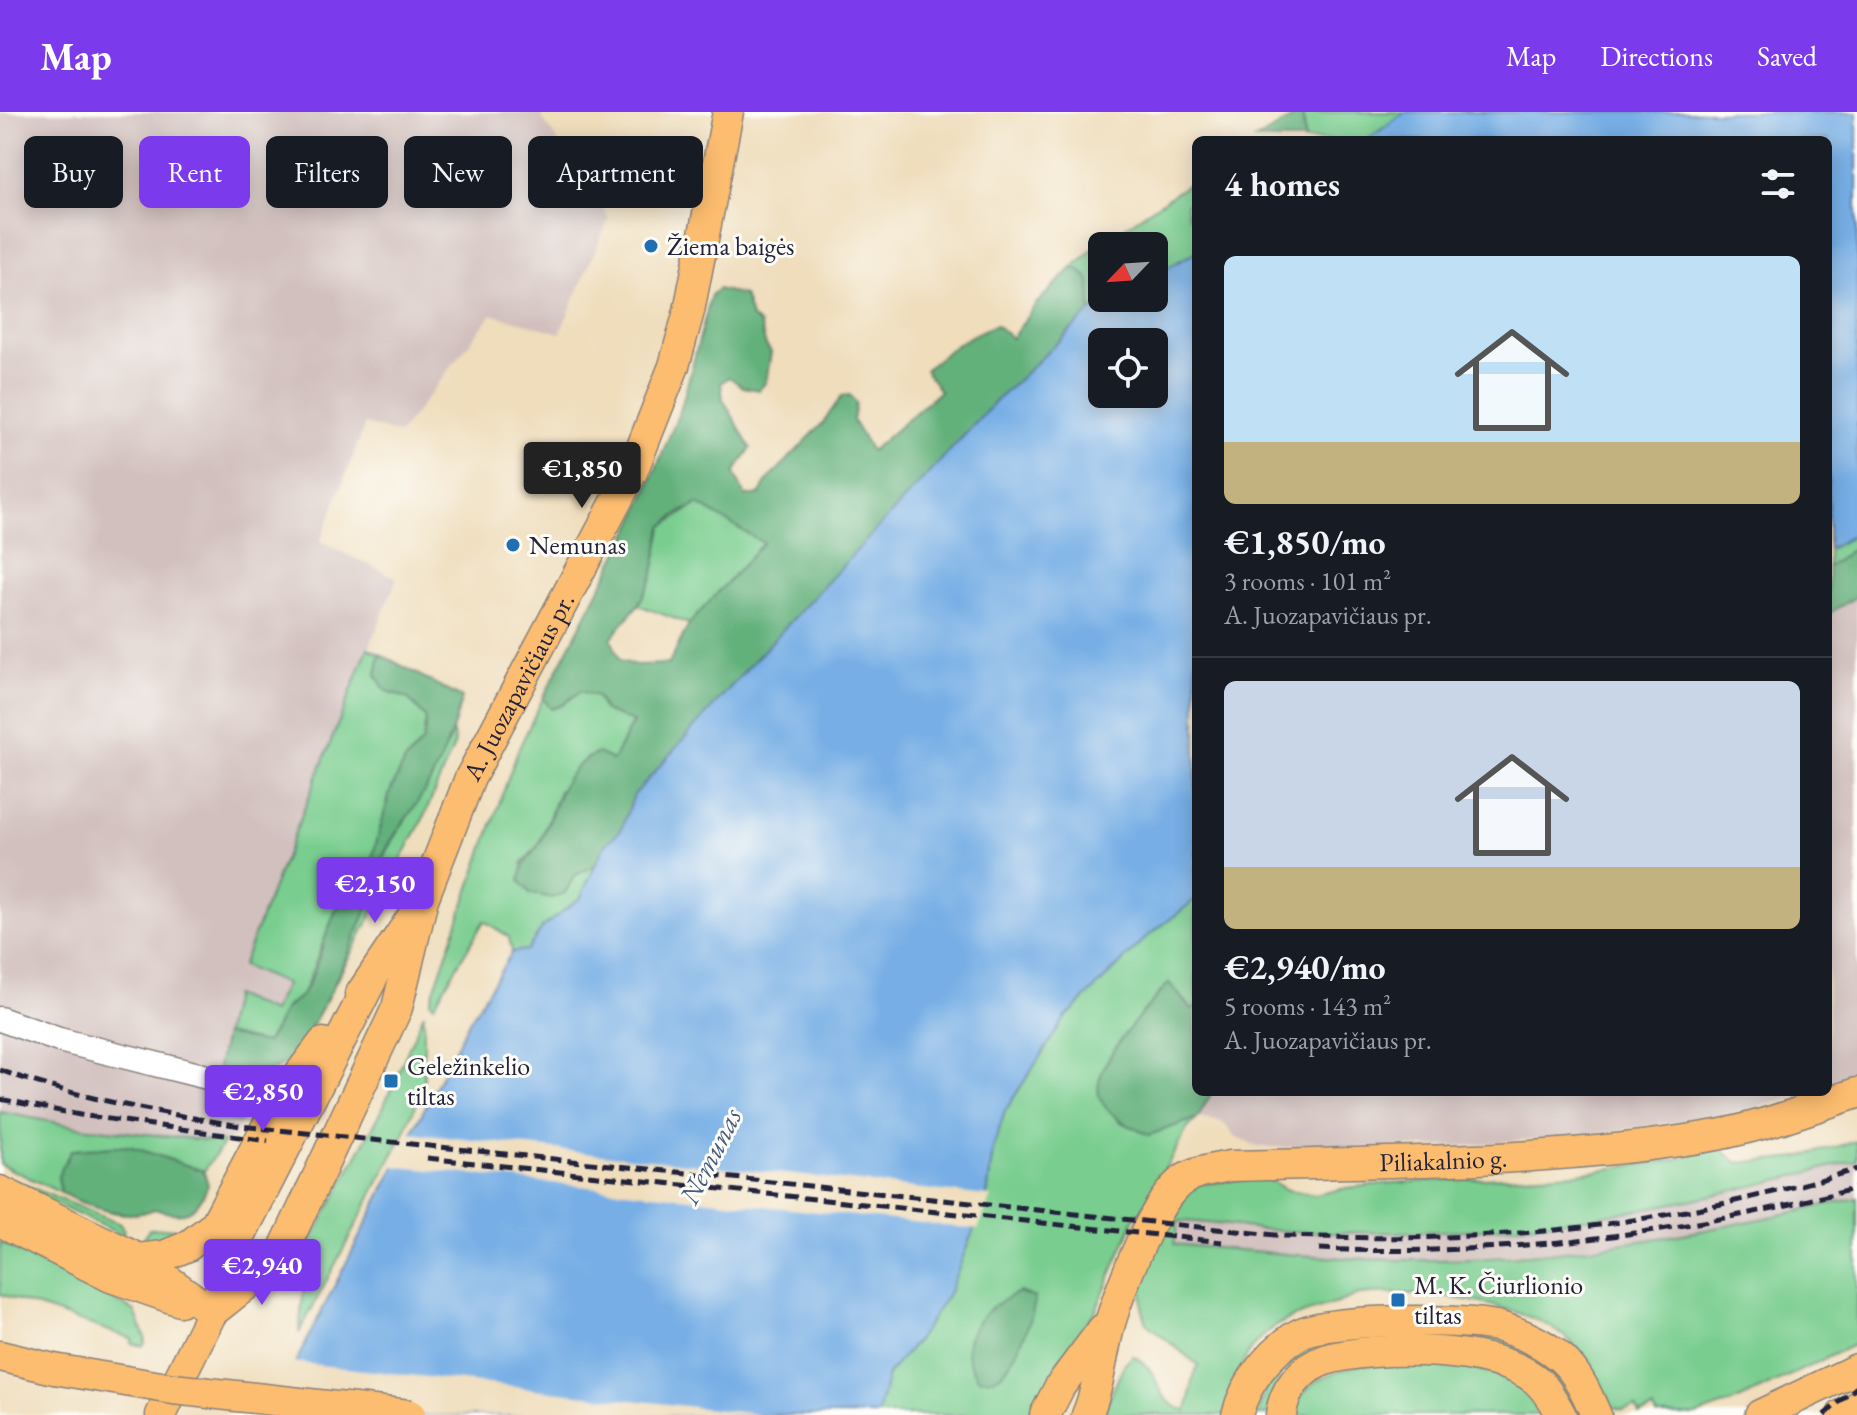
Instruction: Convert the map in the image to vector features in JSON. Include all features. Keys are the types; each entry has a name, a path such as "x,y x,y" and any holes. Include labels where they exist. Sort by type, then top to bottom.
{"main road":[{"name":"A. Juozapavičiaus pr.","path":"212,1312 279,1259 397,1008 423,899 470,778 621,495 654,419 674,366 689,311 728,112"},
{"name":"A. Juozapavičiaus pr.","path":"139,1259 164,1256 188,1246 215,1225 283,1096 372,979 423,899"},
{"name":"A. Juozapavičiaus pr.","path":"212,1312 239,1238 372,979"},
{"name":"Piliakalnio g.","path":"1112,1318 1139,1249 1161,1205 1182,1181 1204,1170 1230,1166 1465,1161 1653,1144 1720,1134 1857,1093"},
{"path":"0,1191 139,1259 212,1312"},
{"path":"0,1221 111,1277 212,1312"},
{"path":"161,1415 212,1312"},
{"path":"1045,1415 1060,1386 1112,1318"},
{"path":"1087,1415 1112,1318"},
{"path":"1237,1415 1242,1396 1265,1364 1278,1348 1301,1333 1321,1326 1458,1322 1499,1327 1538,1342 1561,1358 1575,1374 1596,1415"},
{"path":"1281,1415 1282,1401 1292,1385 1323,1361 1356,1354 1454,1352 1487,1357 1536,1379 1561,1415"},
{"path":"0,1356 54,1369 173,1389 410,1415"},
{"path":"1760,1415 1857,1369"},
{"path":"1842,1415 1857,1407"}],"street":[{"path":"0,1019 59,1040 283,1096"}],"shaded area":[{"path":"0,112 544,112 542,118 554,136 528,136 528,208 602,208 609,218 560,333 492,314 399,434 365,424 320,542 397,578 242,965 286,983 272,1012 233,995 207,1115 241,1122 235,1138 224,1142 79,1127 0,1112"},
{"path":"1857,596 1857,1078 1832,1087 1832,612"},
{"path":"1210,1096 1799,1096 1734,1113 1608,1132 1446,1147 1259,1147 1237,1138 1222,1122 1198,1118"},
{"path":"1857,1160 1857,1198 1721,1229 1611,1247 1436,1260 1355,1259 1174,1244 1178,1221 1287,1231 1445,1231 1552,1222 1666,1205 1762,1186"}],"green space":[{"path":"1302,112 1305,136 1263,136"},
{"path":"1304,112 1405,112 1372,136 1305,136"},
{"path":"1192,182 1192,198 1186,206 1188,216 1192,217 1192,254 1168,267 1168,232 1118,232"},
{"path":"1088,254 1088,278 1072,268"},
{"path":"1072,268 1088,278 1090,312 998,399 752,663 634,795 621,830 604,846 595,865 574,876 565,893 552,898 530,893 520,881 523,867 540,842 567,779 574,769 598,753 613,760 633,722 604,711 597,696 581,691 551,709 543,698 634,522 681,408 711,295 718,289 744,295 751,317 760,324 766,346 771,352 766,382 759,390 743,387 729,377 721,383 723,399 751,448 734,473 745,496 760,494 767,481 822,424 842,396 850,395 856,403 853,421 871,451 940,391 925,370 941,356 976,333 996,325 1012,338 1036,304","holes":["698,504 763,543 689,624 669,664 636,665 620,661 611,638 638,605 652,578 662,527"]},
{"path":"698,504 764,543 689,624 638,605 652,578 662,527"},
{"path":"1855,535 1857,546 1832,564 1832,547"},
{"path":"1857,546 1857,596 1832,612 1832,564"},
{"path":"368,648 380,654 376,674 385,690 409,699 426,718 423,741 405,761 390,792 378,867 425,791 453,733 455,743 423,819 332,989 375,891 363,883 335,912 303,994 285,1008 275,1032 266,1043 225,1034 233,995 272,1012 286,984 242,966"},
{"path":"380,654 462,698 436,770 387,848 378,868 371,862 390,792 405,761 423,741 426,718 409,699 385,690 376,675"},
{"path":"581,691 597,696 604,711 633,721 613,760 559,790 539,844 522,864 565,893 574,876 595,865 581,897 543,927 527,950 512,952 509,937 484,921 434,1005 430,1002 518,750 543,698 551,708 562,705"},
{"path":"363,883 375,891 332,989 296,1056 273,1070 245,1074 217,1071 225,1034 265,1043 286,1009 309,982 341,902 351,890"},
{"path":"1192,902 1192,1009 1169,983 1100,1098 1121,1122 1149,1135 1198,1118 1187,1129 1141,1213 1137,1213 1096,1310 1059,1361 1032,1415 878,1415 888,1374 919,1338 987,1196 993,1149 1005,1111 1065,1018 1148,936"},
{"path":"1169,983 1192,1009 1192,1096 1210,1096 1198,1118 1149,1135 1121,1121 1103,1104 1098,1085 1103,1070 1135,1021"},
{"path":"424,1013 424,1084 405,1132 299,1333 306,1265 300,1261 381,1112"},
{"path":"213,1088 238,1098 244,1111 241,1122 207,1116"},
{"path":"0,1112 79,1127 224,1142 204,1171 129,1146 58,1176 61,1193 0,1164"},
{"path":"1857,1141 1857,1160 1704,1197 1549,1223 1444,1231 1345,1232 1286,1231 1178,1221 1174,1244 1337,1257 1436,1260 1595,1248 1753,1221 1857,1198 1857,1343 1739,1400 1696,1415 1657,1415 1654,1409 1639,1414 1636,1407 1623,1410 1613,1407 1592,1369 1573,1344 1546,1325 1522,1314 1467,1300 1383,1294 1354,1296 1277,1325 1253,1347 1242,1365 1233,1384 1225,1415 1102,1415 1124,1365 1133,1356 1149,1369 1167,1400 1186,1411 1198,1365 1147,1324 1142,1307 1142,1289 1152,1246 1172,1209 1199,1184 1264,1177 1287,1190 1315,1195 1391,1183 1577,1173 1673,1160 1720,1148 1738,1163 1799,1157"},
{"path":"129,1146 204,1171 208,1185 199,1203 182,1213 154,1209 132,1214 95,1207 61,1193 58,1176 71,1150"},
{"path":"13,1180 120,1224 124,1231 122,1235 10,1183"},
{"path":"149,1229 195,1231 184,1238 139,1246"},
{"path":"0,1242 135,1311 145,1344 131,1343 133,1339 0,1294"},
{"path":"1019,1292 1035,1298 1022,1341 1003,1372 992,1379 978,1378 967,1354 971,1333 991,1309"},
{"path":"1410,1333 1486,1337 1522,1346 1553,1367 1583,1415 1575,1415 1551,1374 1302,1355 1278,1378 1268,1415 1258,1415 1268,1381 1289,1355 1311,1342"},
{"path":"1424,1364 1488,1373 1527,1390 1545,1415 1296,1415 1298,1403 1310,1386 1328,1375 1360,1365"}],"water":[{"path":"1405,112 1857,112 1857,533 1832,547 1832,136 1372,136"},
{"path":"1192,254 1192,902 1148,936 1065,1018 1005,1111 993,1149 987,1196 949,1292 919,1338 888,1374 878,1415 269,1415 467,1025 512,952 527,950 543,927 581,897 604,846 621,830 634,795 752,663 998,399 1090,312 1168,312 1168,267"}],"pier":[{"name":"Geležinkelio tiltas","path":"409,1133 991,1196 978,1229 392,1166"},
{"path":"292,1362 764,1415 265,1415"}],"railway":[{"path":"0,1070 89,1097 240,1126 1284,1236 1439,1237 1584,1227 1722,1204 1857,1169"},
{"path":"0,1099 80,1115 268,1141"},
{"path":"427,1158 1223,1242"},
{"path":"1319,1249 1455,1249 1590,1239 1724,1218 1857,1188"},
{"path":"1824,1415 1857,1387"}],"place":[{"name":"Žiema baigės","path":"651,246"},
{"name":"Nemunas","path":"513,545"},
{"name":"Geležinkelio tiltas","path":"391,1081"},
{"name":"M. K. Čiurlionio tiltas","path":"1398,1300"}]}
